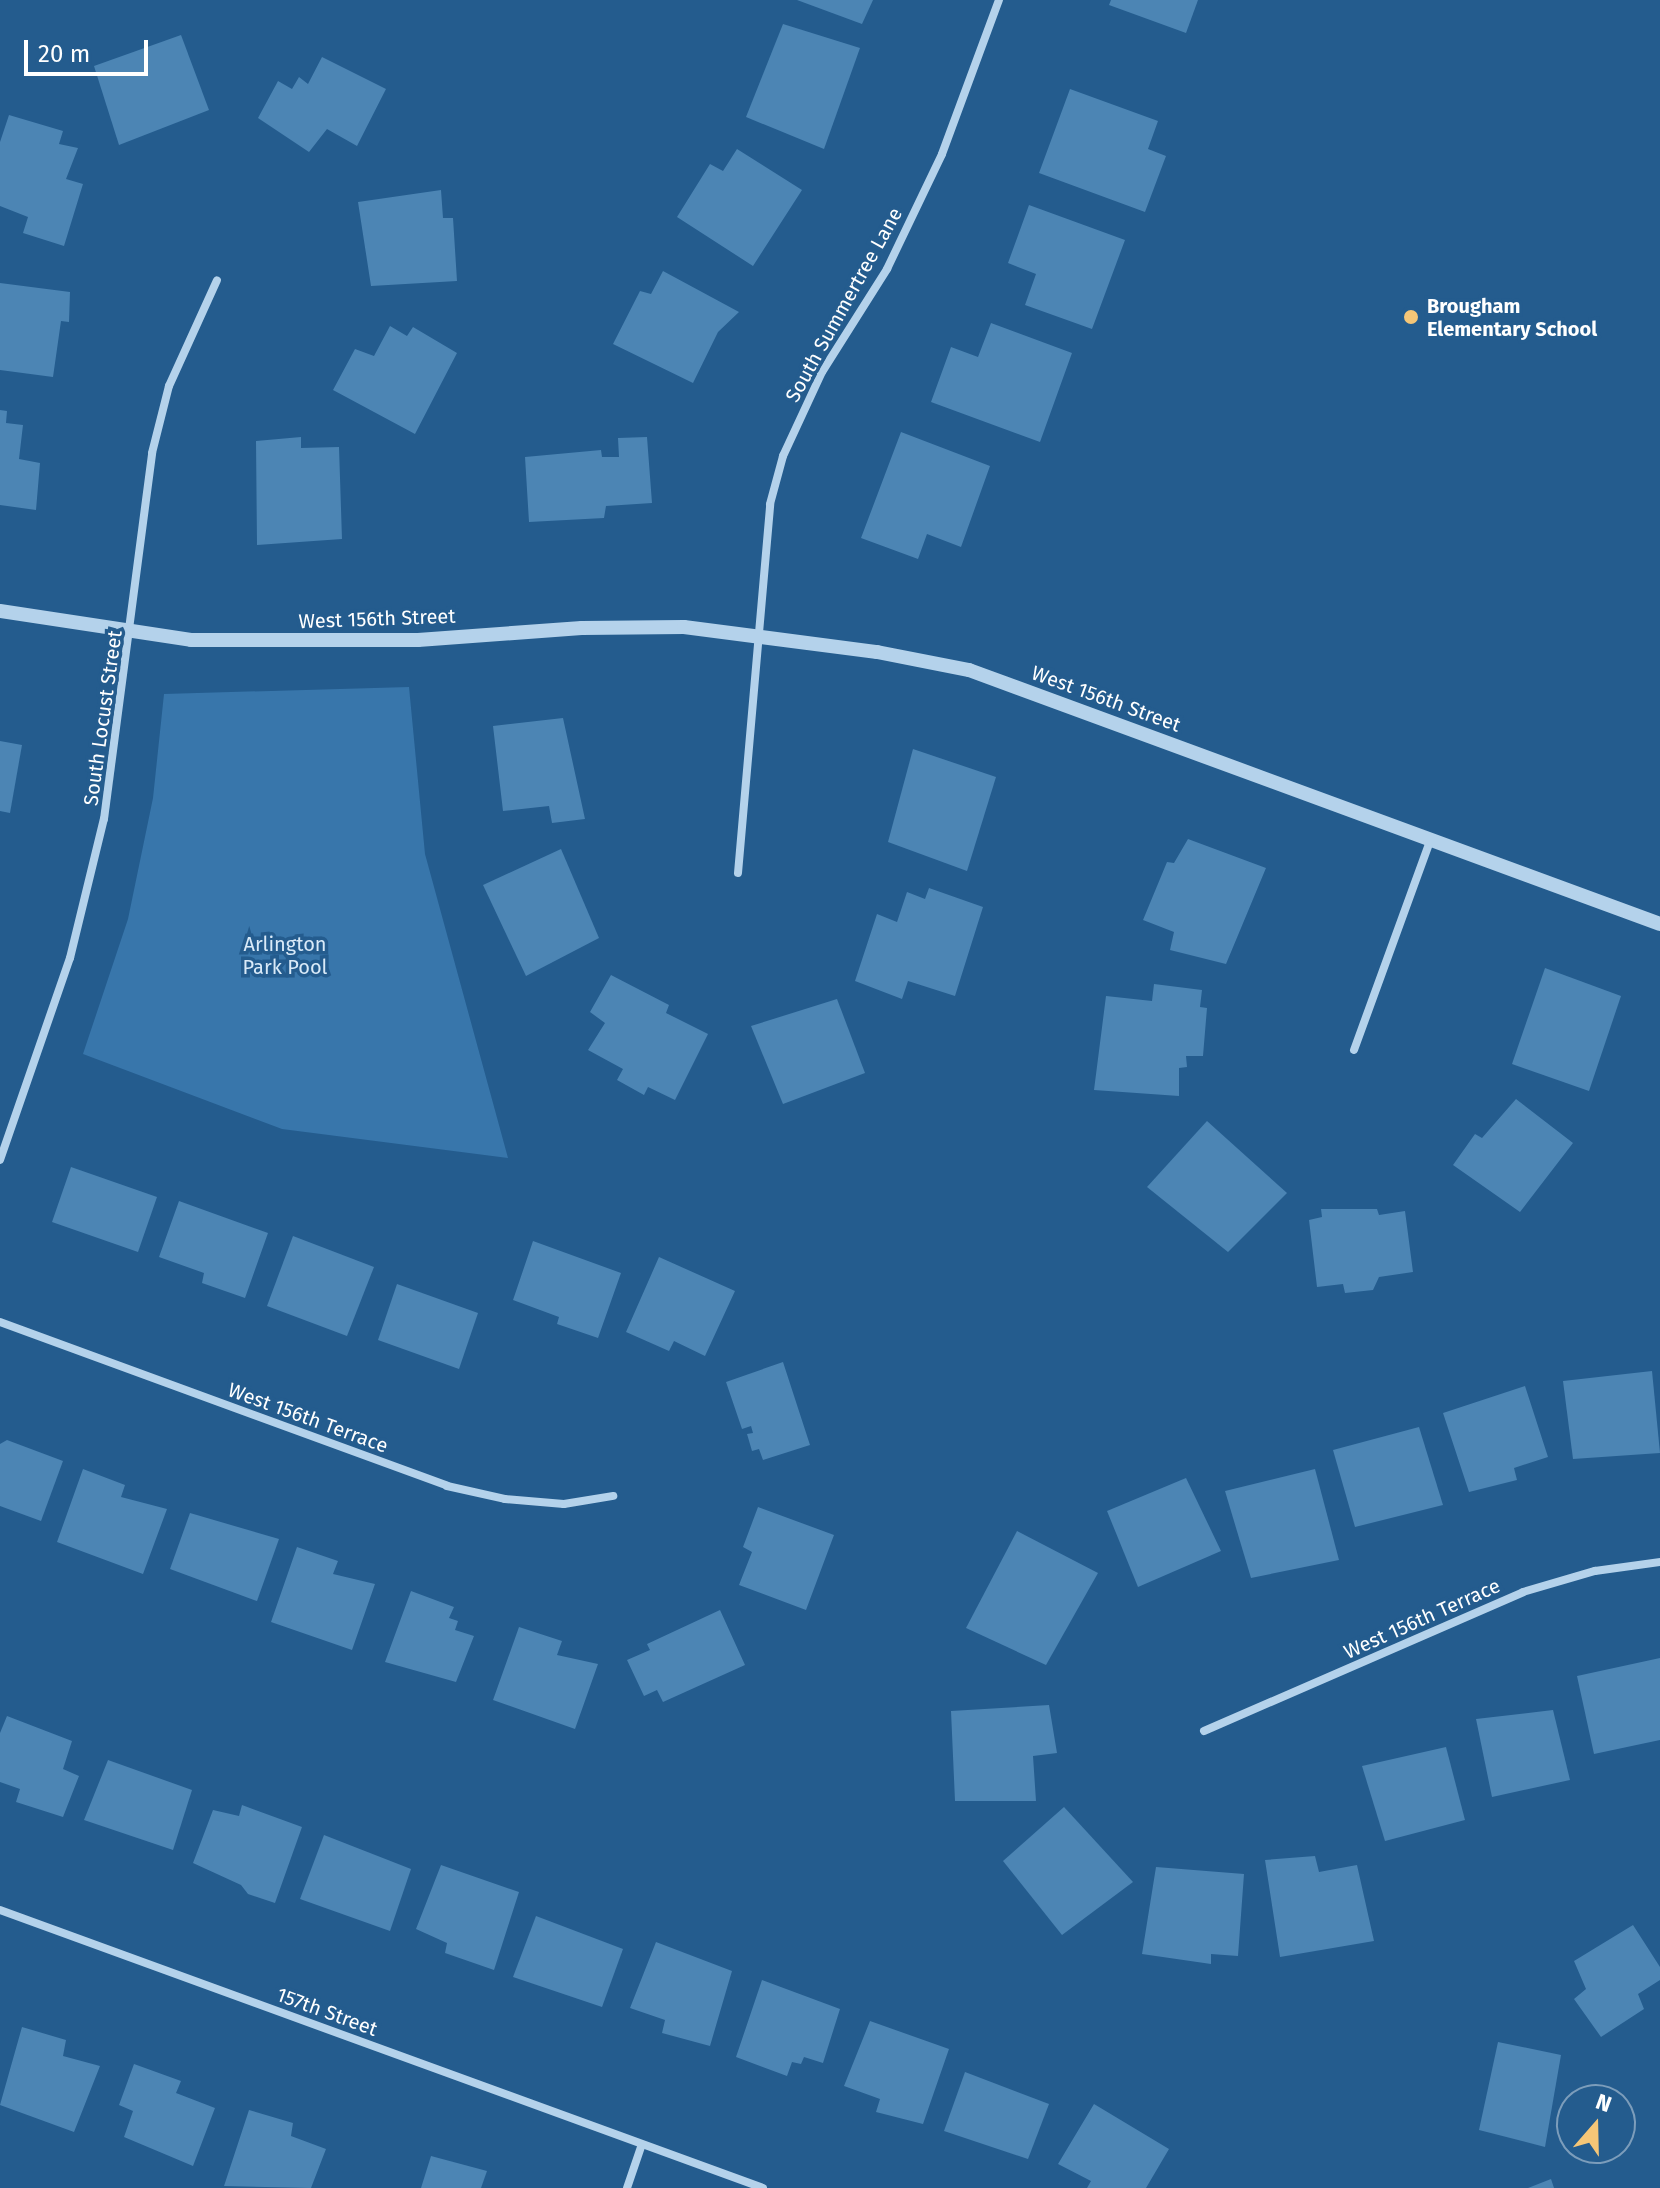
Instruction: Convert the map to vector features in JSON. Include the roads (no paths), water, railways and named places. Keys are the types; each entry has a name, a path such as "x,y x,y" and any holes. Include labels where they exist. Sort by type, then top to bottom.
{"street":[{"name":"South Summertree Lane","path":"758,635 770,504 783,456 822,372 887,269 942,154 999,0"},
{"name":"South Locust Street","path":"0,1160 74,943 104,819 159,426 169,386 217,280"},
{"name":"West 156th Street","path":"0,611 131,635 260,643 684,627 758,635 969,670 1660,924"},
{"path":"738,873 758,635"},
{"path":"1354,1050 1431,838"},
{"name":"West 156th Terrace","path":"0,1322 447,1486 505,1499 564,1504 613,1496"},
{"name":"West 156th Terrace","path":"1204,1731 1523,1592 1595,1571 1660,1562"},
{"name":"157th Street","path":"0,1910 763,2188"},
{"path":"627,2188 642,2144"}],"place":[{"name":"Brougham Elementary School","path":"1411,317"}],"park label":[{"name":"Arlington Park Pool","path":"285,956"}]}
